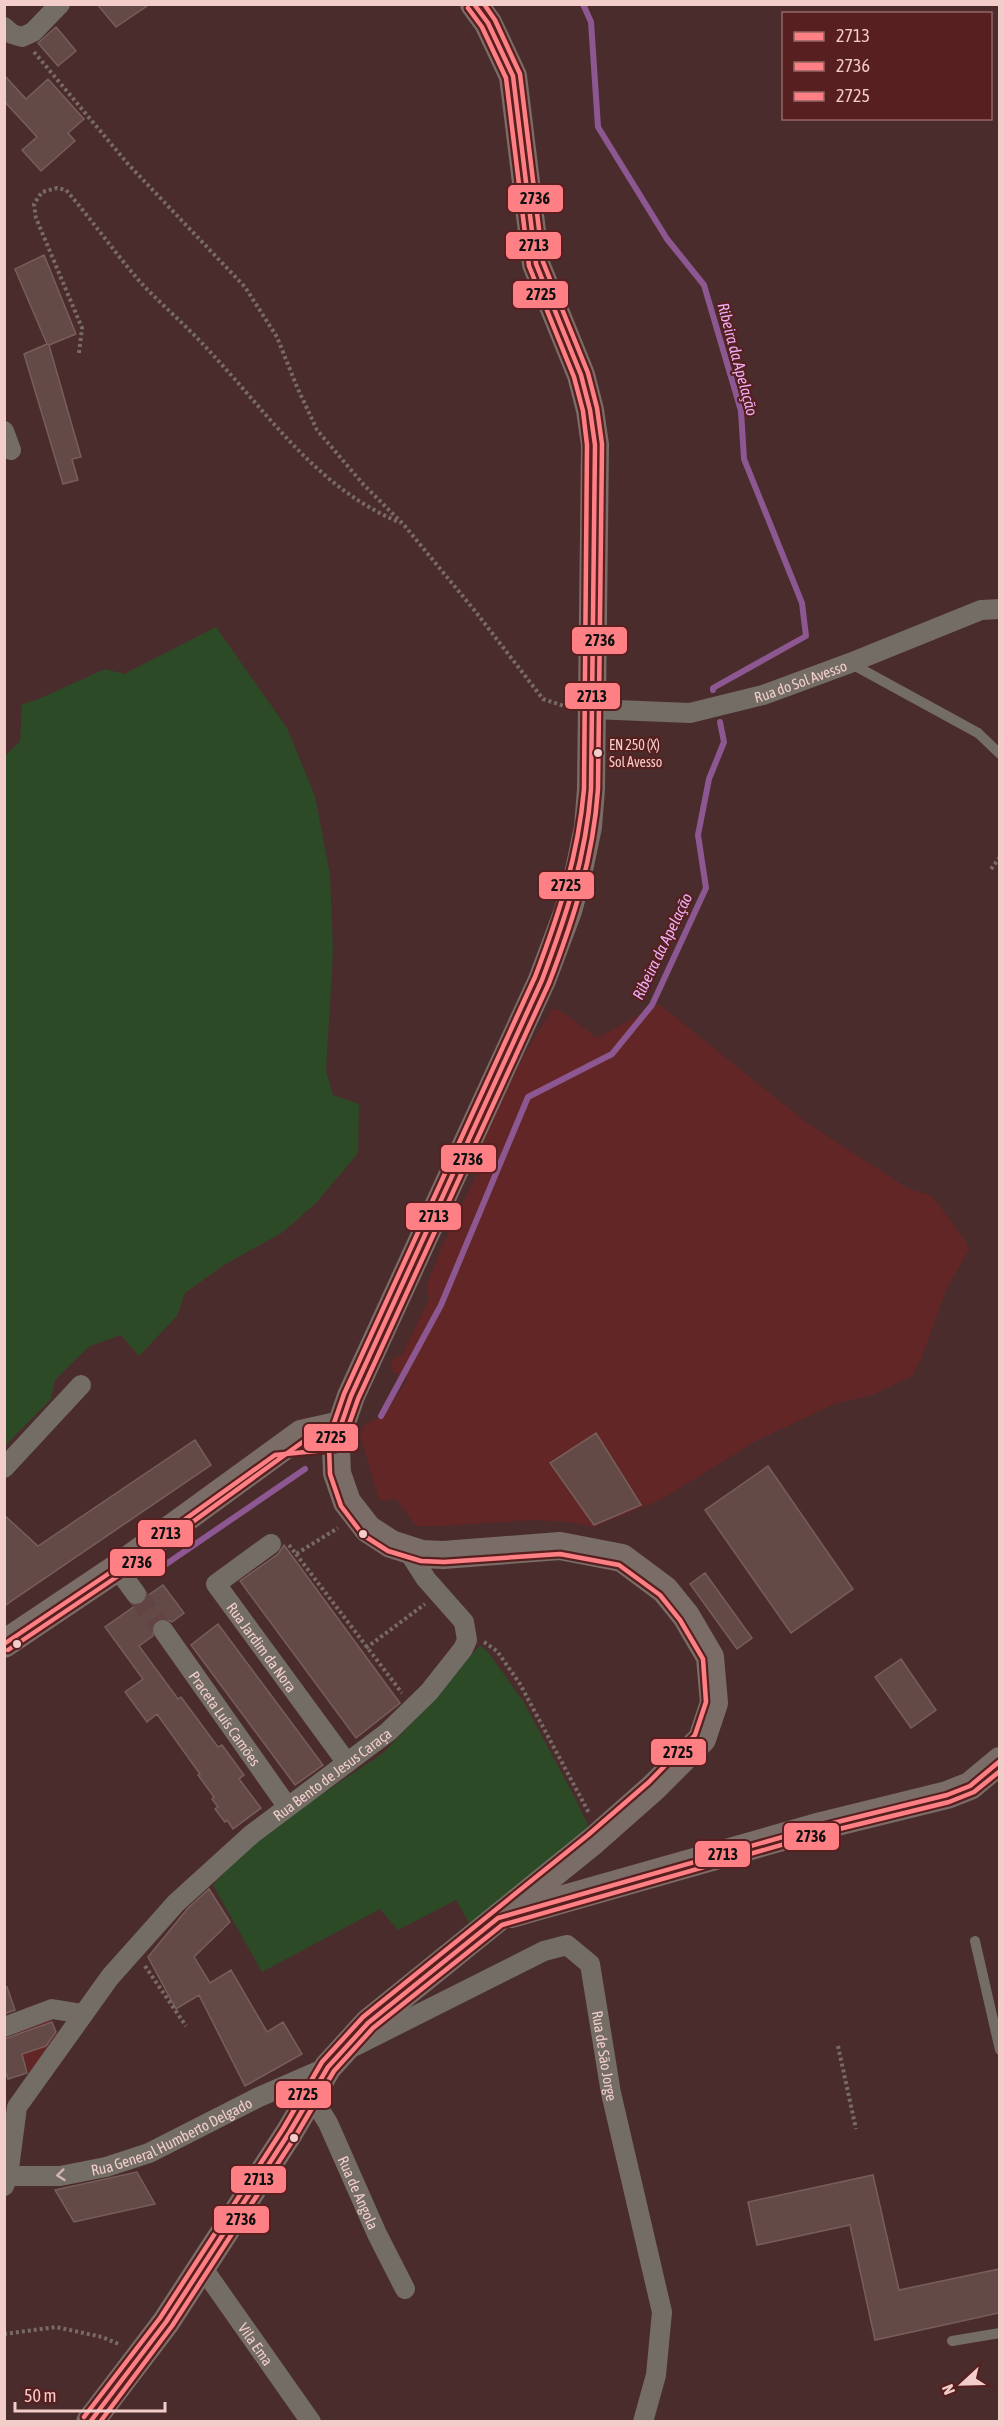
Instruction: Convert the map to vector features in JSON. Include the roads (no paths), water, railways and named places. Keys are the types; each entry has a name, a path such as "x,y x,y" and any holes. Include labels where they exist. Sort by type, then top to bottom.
{"main road":[{"path":"90,2421 142,2355 202,2267 335,2060 368,2023 600,1835 654,1787 702,1740 714,1703 710,1657 686,1616 665,1590 622,1558 560,1545 443,1555 408,1551 379,1537 357,1516 340,1488 338,1437 351,1396 517,1038 556,946 568,911 588,827 591,789 595,445 590,410 581,375 536,264 513,76 489,23 474,4"},
{"path":"4,1644 117,1568 301,1434 338,1437"},
{"path":"498,1918 821,1826 947,1795 969,1786 999,1761"}],"street":[{"path":"4,27 12,34 22,37 33,32 60,4"},
{"name":"Rua do Sol Avesso","path":"592,709 690,713 763,695 981,610 999,609"},
{"path":"4,1468 81,1386"},
{"name":"Rua Jardim da Nora","path":"271,1544 216,1584 347,1763"},
{"name":"Rua Bento de Jesus Caraça","path":"11,2101 83,2014 110,1977 176,1903 252,1834 388,1732 429,1692 463,1649 467,1640 466,1631 458,1613 426,1579 408,1551"},
{"path":"117,1568 136,1594"},
{"name":"Praceta Luís Camões","path":"163,1630 287,1806"},
{"name":"Rua de São Jorge","path":"335,2060 544,1951 567,1946 590,1964 611,2093 662,2312 656,2375 643,2421"},
{"path":"4,2027 52,2009 83,2014"},
{"name":"Rua General Humberto Delgado","path":"6,2181 60,2176 106,2167 149,2153 335,2060"},
{"name":"Rua de Angola","path":"311,2096 328,2123 376,2234 405,2289"},
{"path":"6,2181 11,2101"},
{"name":"Vila Ema","path":"202,2267 311,2421"}],"lane":[{"path":"850,663 978,733 999,754"},
{"path":"975,1941 999,2050"},
{"path":"952,2341 999,2334"}],"waterway":[{"name":"Ribeira da Apelação","path":"583,4 591,22 598,127 667,239 704,285 741,411 744,459 802,603 806,636 713,690"},
{"name":"Ribeira da Apelação","path":"381,1416 441,1305 528,1097 612,1054 652,1005 706,888 698,835 709,779 724,742 720,722"},
{"name":"Ribeira da Apelação","path":"156,1571 305,1469"}],"tunnel":[{"path":"136,1594 163,1630"}],"place":[{"name":"EN 250 (X) Sol Avesso","path":"598,753"}]}
